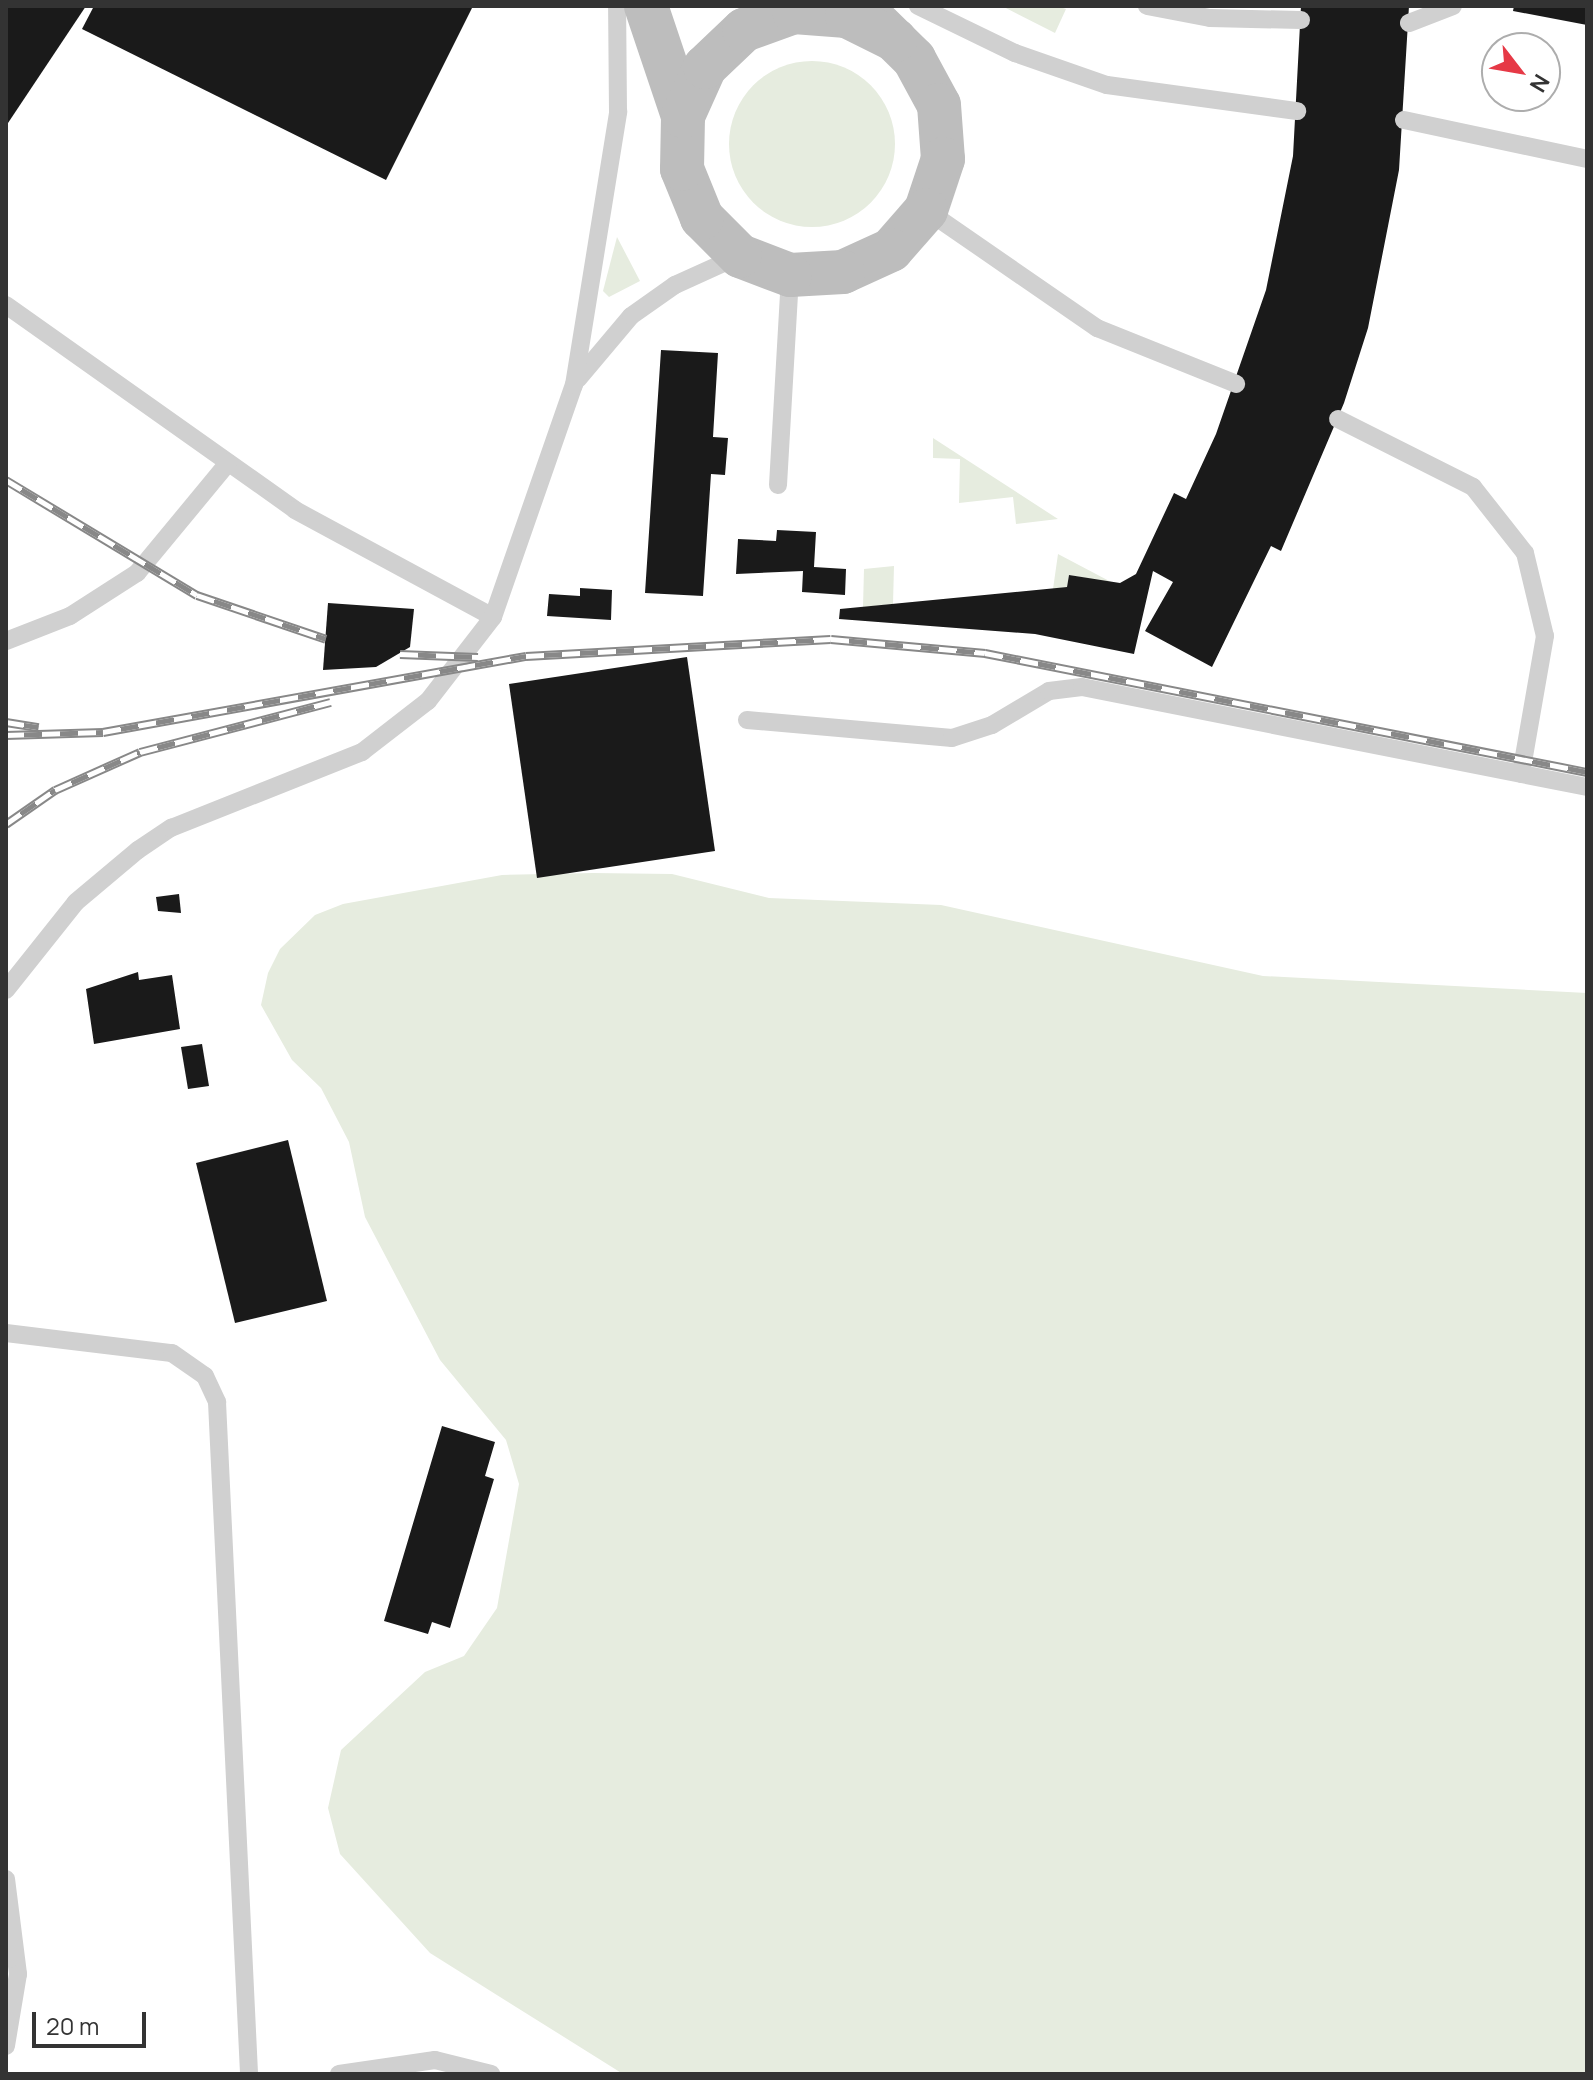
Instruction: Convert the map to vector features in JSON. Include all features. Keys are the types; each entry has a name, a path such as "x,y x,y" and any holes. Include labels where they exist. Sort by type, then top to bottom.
{"main road":[{"path":"646,6 683,116 689,195 740,256 790,275 868,264 926,210 944,132 929,81 906,23 860,6"},
{"path":"683,116 705,67 768,19 821,11 873,25 906,23"}],"lane":[{"path":"6,990 76,902 138,850 171,828 362,752 428,701 493,617 574,385 618,112 617,6"},
{"path":"1147,6 1210,18 1301,20"},
{"path":"1409,23 1453,6"},
{"path":"906,23 1015,53 1107,85 1297,111"},
{"path":"1404,120 1587,159"},
{"path":"926,210 1097,328 1236,384"},
{"path":"574,385 631,316 675,285 740,256"},
{"path":"778,485 790,275"},
{"path":"6,305 228,463 374,557 493,617"},
{"path":"1338,419 1473,487 1525,553 1545,636 1521,774"},
{"path":"6,641 70,616 137,573 228,463"},
{"path":"747,720 952,738 992,725 1049,691 1082,687 1587,787"},
{"path":"6,1333 172,1353 205,1376 217,1402 249,2074"},
{"path":"6,1879 18,1974 6,2046"},
{"path":"339,2074 435,2060 491,2074"}],"shaded area":[{"path":"1002,6 1057,6 1066,9 1055,33"},
{"path":"812,61 844,67 871,85 889,112 895,144 889,176 871,203 844,221 812,227 780,221 753,203 735,176 729,144 735,112 753,85 780,67"},
{"path":"617,237 640,281 609,297 603,291"},
{"path":"933,438 1058,519 1016,524 1013,497 959,503 960,459 933,458"},
{"path":"1058,554 1113,583 1069,575 1067,587 1053,589"},
{"path":"894,566 893,604 863,607 864,569"},
{"path":"672,874 769,898 941,905 1263,976 1587,993 1587,2074 623,2074 430,1953 340,1854 328,1808 341,1750 425,1672 464,1656 497,1608 519,1484 506,1440 440,1360 365,1217 349,1142 321,1088 292,1060 261,1005 268,973 280,949 315,915 343,904 502,875"}],"building":[{"path":"6,6 86,6 6,126"},
{"path":"94,6 473,6 386,180 82,29"},
{"path":"1301,6 1409,6 1399,170 1368,328 1344,403 1281,551 1271,546 1212,667 1145,631 1173,582 1153,571 1134,654 1035,634 839,619 840,609 1067,587 1069,575 1120,583 1136,574 1174,493 1186,499 1216,434 1266,290 1293,156"},
{"path":"1514,6 1587,6 1587,25 1513,11"},
{"path":"661,350 718,353 713,437 728,438 725,475 711,474 703,596 645,593"},
{"path":"777,530 816,532 814,567 846,569 845,595 802,592 803,571 736,574 738,539 776,541"},
{"path":"580,588 612,590 611,620 547,616 549,594 580,596"},
{"path":"328,603 414,609 410,647 376,667 323,670"},
{"path":"687,657 715,851 537,878 509,684"},
{"path":"179,894 181,913 158,911 156,897"},
{"path":"138,972 139,980 172,975 180,1029 94,1044 86,989"},
{"path":"202,1044 209,1086 188,1089 181,1047"},
{"path":"288,1140 327,1301 235,1323 196,1163"},
{"path":"442,1426 495,1442 485,1476 494,1479 450,1628 432,1622 428,1634 384,1621"}],"railway":[{"path":"6,480 197,595 326,639"},
{"path":"6,735 103,732 526,656 831,639 985,653 1587,772"},
{"path":"400,654 478,657"},
{"path":"6,824 55,790 140,752 331,702"},
{"path":"6,722 39,727"}]}
